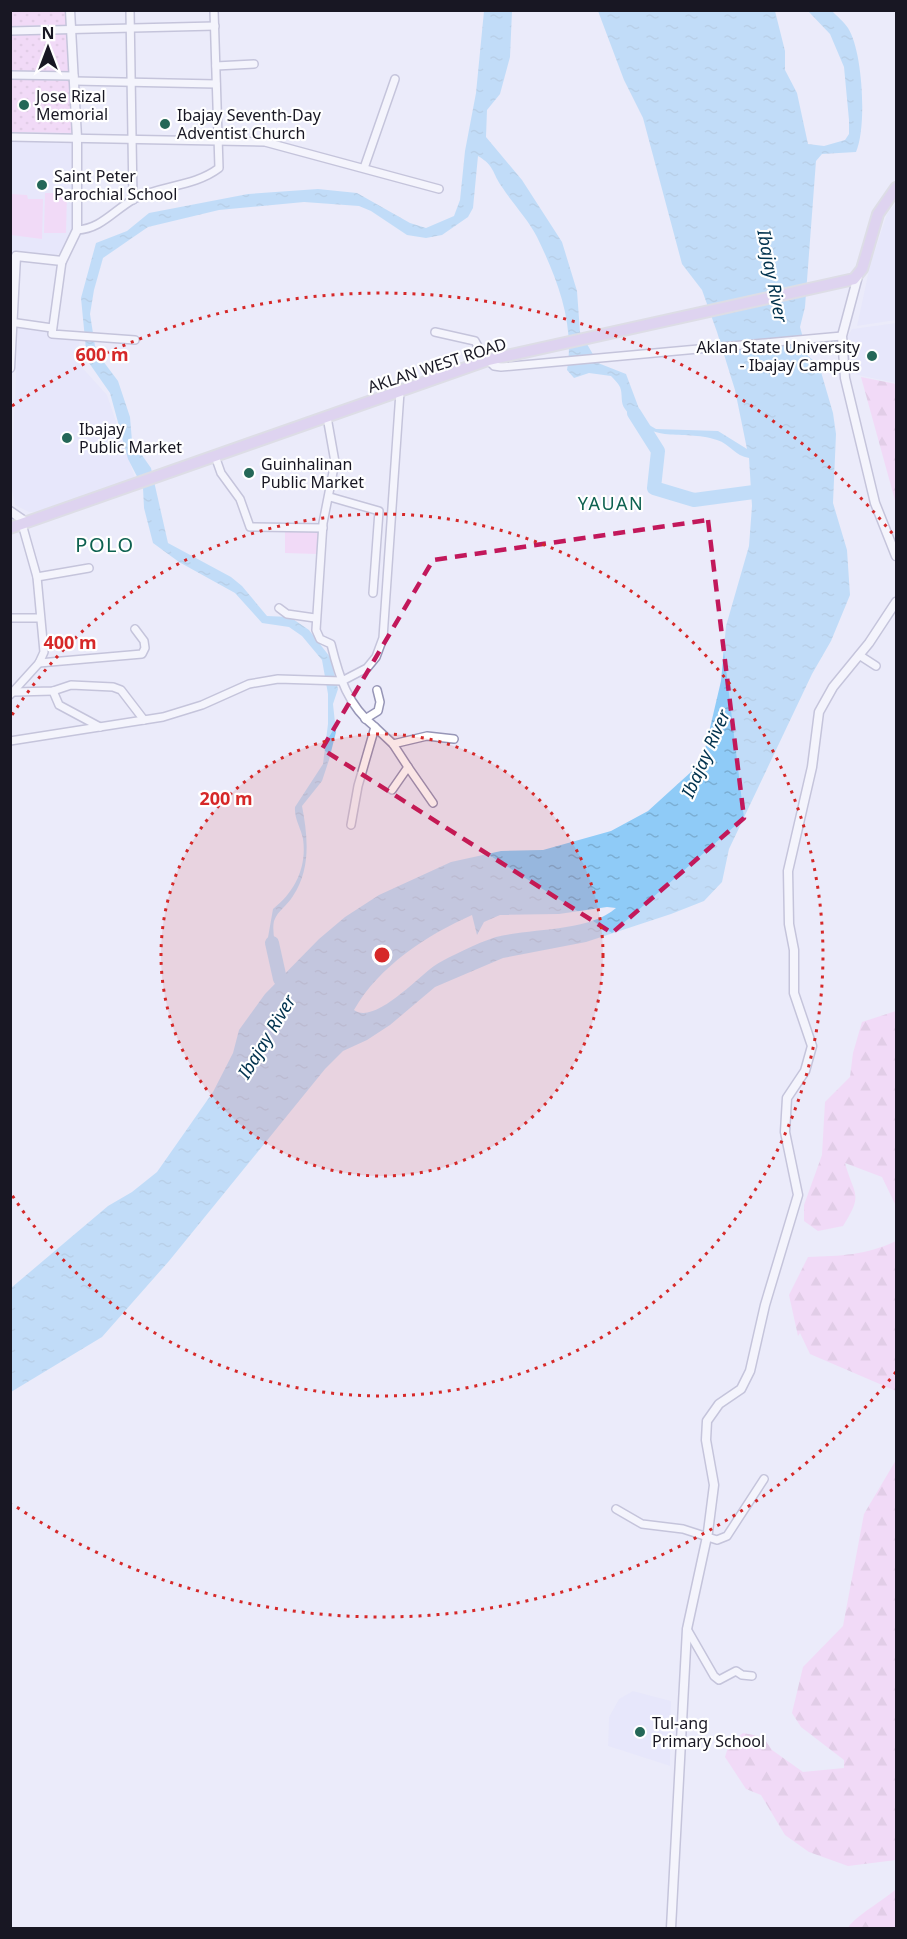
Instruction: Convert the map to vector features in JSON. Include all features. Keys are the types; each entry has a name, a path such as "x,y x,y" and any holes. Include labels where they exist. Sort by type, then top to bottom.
{"main road":[{"path":"858,276 878,214 897,188"},
{"name":"AKLAN WEST ROAD","path":"10,528 487,361 854,279 858,276"}],"street":[{"path":"70,10 78,138 76,230 62,261 52,334 135,340"},
{"path":"130,10 133,200"},
{"path":"76,230 92,228 133,200 205,177 219,168 214,10"},
{"path":"10,31 215,26"},
{"path":"216,66 254,64"},
{"path":"10,75 216,84"},
{"path":"364,168 395,79"},
{"path":"10,137 218,139 275,144 439,189"},
{"path":"10,368 13,256 62,261"},
{"path":"858,276 842,336 849,400 875,503 897,556"},
{"path":"12,322 52,328"},
{"path":"435,332 475,341 487,361 494,366 501,367 842,336"},
{"path":"10,741 144,720 202,705 249,684 278,680 342,681 367,668 376,657 383,638 400,392"},
{"path":"327,417 335,462 330,497 322,528 315,618 317,637 331,644 352,706 393,744 433,803"},
{"path":"215,456 222,473 240,499 250,527 322,528"},
{"path":"330,497 379,511 373,593"},
{"path":"10,511 24,523 37,577 44,652 39,663 12,693"},
{"path":"37,577 89,568"},
{"path":"671,1929 687,1629 706,1538 714,1485 706,1440 707,1421 719,1404 741,1389 750,1371 765,1305 798,1195 785,1132 787,1098 805,1071 812,1046 794,993 794,950 789,924 788,872 812,767 819,712 832,687 897,603"},
{"path":"279,608 287,614 315,618"},
{"path":"10,618 40,618"},
{"path":"39,663 142,654 145,648 144,640 135,629"},
{"path":"859,655 876,666"},
{"path":"12,693 53,691 72,685 113,687 122,690 144,720"},
{"path":"365,720 378,711 380,702 377,690"},
{"path":"53,691 59,705 100,727"},
{"path":"351,825 358,786 375,727"},
{"path":"393,744 428,736 454,739"},
{"path":"392,790 408,767"},
{"path":"616,1509 642,1524 683,1529 717,1540 727,1536 764,1479"},
{"path":"687,1629 714,1676 719,1680 736,1671 742,1675 752,1676"}],"highlighted area":[{"path":"708,520 744,818 612,933 322,749 433,560"}],"shaded area":[{"name":"Saint Peter Parochial School","path":"11,140 73,140 73,230 65,249 55,256 11,253"},
{"path":"896,202 896,320 857,326 870,265 887,214"},
{"name":"Aklan State University - Ibajay Campus","path":"896,323 896,383 848,373 846,339 852,329"},
{"name":"Ibajay Public Market","path":"18,328 48,332 48,336 80,338 78,363 107,395 135,478 36,512 29,512 15,505 11,485"},
{"name":"Tul-ang Primary School","path":"633,1691 671,1701 670,1766 608,1746 609,1717 619,1699"}],"green space":[{"path":"10,11 66,11 66,25 11,26"},
{"path":"67,33 69,73 11,72 11,34"},
{"path":"11,79 71,81 72,133 11,132"},
{"path":"45,193 67,193 66,233 44,233"},
{"path":"10,194 27,195 28,199 43,199 42,239 11,235"},
{"path":"861,377 896,384 896,504"},
{"path":"285,529 320,530 318,554 285,553"},
{"path":"896,1011 896,1206 882,1177 845,1163 855,1194 853,1207 843,1226 818,1231 804,1221 804,1205 822,1155 825,1102 850,1077 853,1053 862,1022"},
{"path":"896,1241 896,1391 810,1354 800,1333 798,1336 789,1295 808,1257 864,1252"},
{"path":"896,1460 896,1860 848,1866 809,1852 785,1835 761,1795 746,1789 725,1757 729,1744 743,1733 763,1737 772,1750 803,1772 844,1768 844,1760 801,1727 792,1713 803,1667 843,1626 864,1514"},
{"path":"896,1889 896,1928 848,1928 856,1919"}],"water":[{"name":"Ibajay River","path":"484,11 512,11 510,57 500,94 487,110 486,137 522,180 562,242 577,291 580,332 598,363 626,374 644,422 656,429 718,431 747,449 735,390 717,332 702,290 682,264 643,118 624,80 598,11 775,11 785,51 785,70 797,93 808,144 824,146 845,140 849,134 844,67 830,34 808,11 832,11 846,26 853,39 860,71 862,108 859,141 856,152 822,154 816,161 805,307 800,327 808,356 819,365 833,413 836,434 833,503 847,550 850,595 831,641 812,674 729,849 722,882 704,901 586,942 503,958 435,987 390,1025 367,1040 343,1051 325,1069 169,1261 102,1337 11,1392 11,1288 108,1206 132,1192 157,1172 213,1092 233,1053 239,1030 265,994 319,939 345,917 379,895 451,862 501,851 543,850 611,831 648,811 702,762 721,681 726,626 749,546 752,506 749,458 717,440 691,435 668,434 646,428 635,421 625,409 620,387 611,376 589,373 574,378 567,370 569,353 566,319 551,269 533,230 488,163 478,156 473,208 468,217 442,235 426,238 407,235 371,211 359,206 304,202 219,210 148,227 103,258 90,314 95,346 100,357 118,381 130,417 132,441 151,468 168,543 231,577 242,586 267,616 290,617 309,630 330,657 338,689 333,704 336,732 329,760 322,781 302,806 307,841 303,875 293,896 274,921 276,953 274,963 267,943 273,909 293,887 303,859 303,839 295,807 323,764 328,724 328,694 322,660 302,636 289,627 262,623 235,593 179,562 153,543 144,508 143,488 128,459 110,393 87,360 81,298 96,243 127,231 149,213 248,194 318,189 357,193 410,223 426,228 454,216 460,200 465,151 476,93","holes":["607,907 616,908 605,916 575,925 496,937 436,965 384,1006 362,1013 354,1010 364,994 390,966 421,942 472,915 477,935 484,922 500,915 559,914"]}],"waterway":[{"path":"634,413 658,451 654,488 694,500 769,490"},
{"path":"272,943 280,979"}],"place":[{"name":"Jose Rizal Memorial","path":"24,105"},
{"name":"Ibajay Seventh-Day Adventist Church","path":"165,124"},
{"name":"Saint Peter Parochial School","path":"42,185"},
{"name":"Aklan State University - Ibajay Campus","path":"872,356"},
{"name":"Ibajay Public Market","path":"67,438"},
{"name":"Guinhalinan Public Market","path":"249,473"},
{"name":"Tul-ang Primary School","path":"640,1732"}],"district":[{"name":"YAUAN","path":"611,504"},
{"name":"POLO","path":"105,545"}]}
